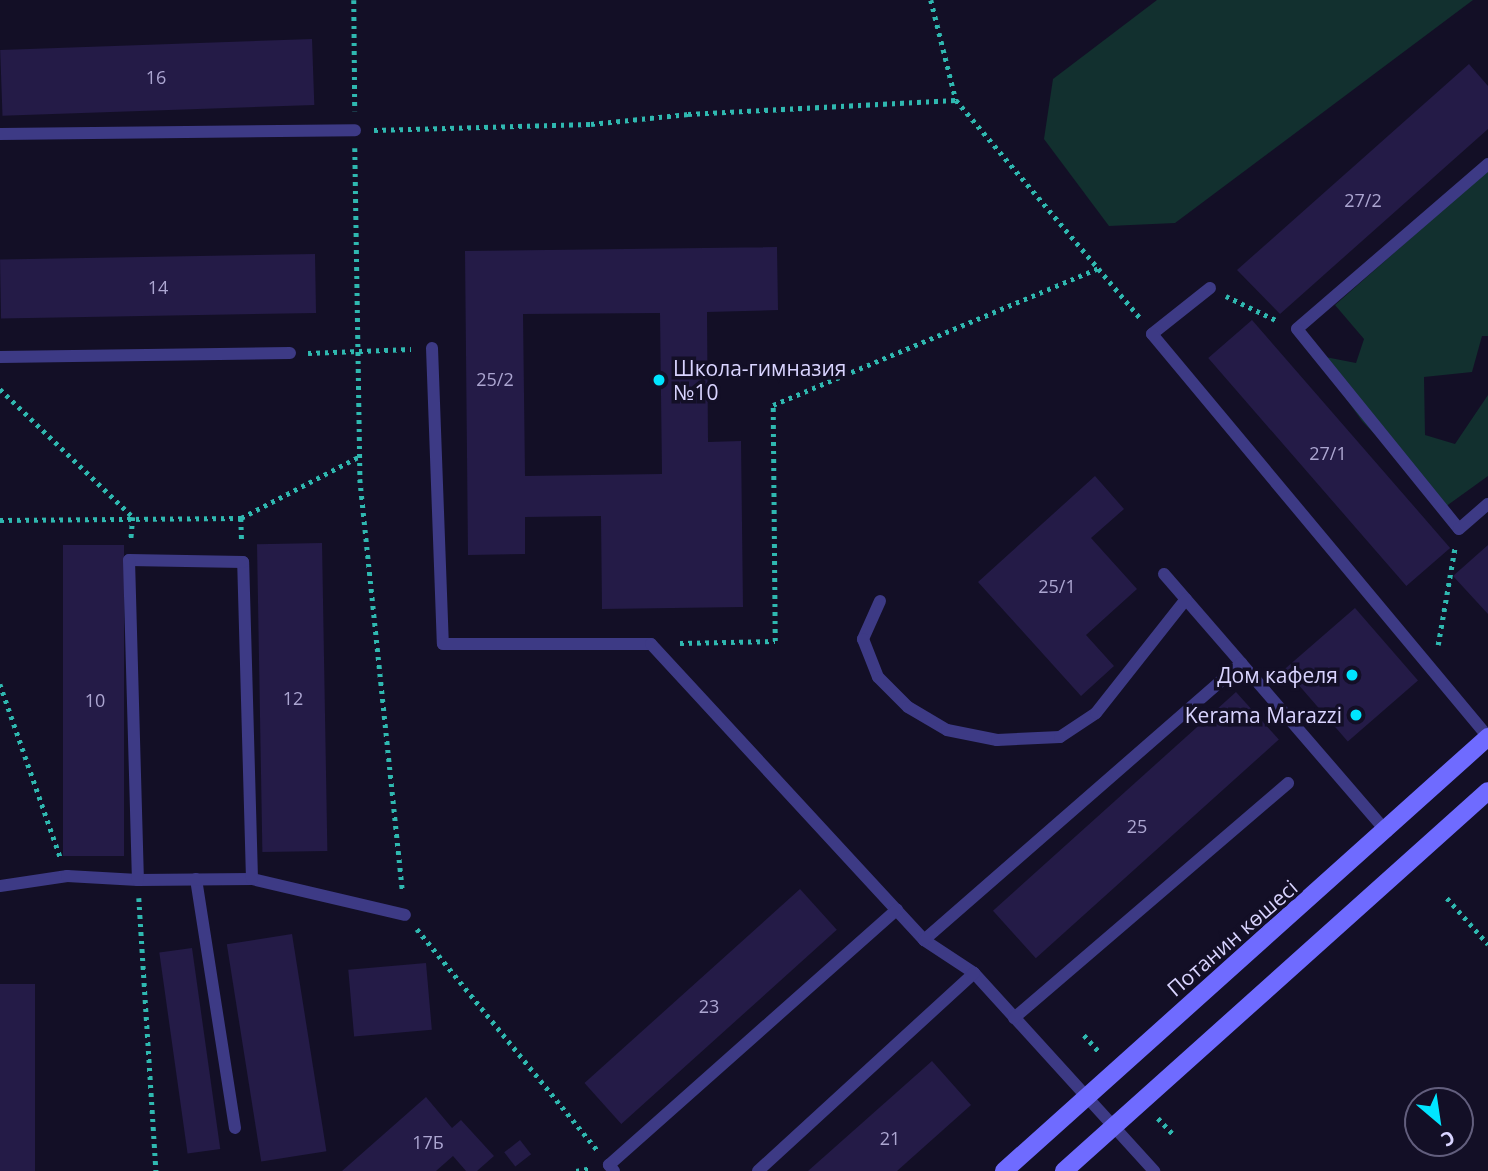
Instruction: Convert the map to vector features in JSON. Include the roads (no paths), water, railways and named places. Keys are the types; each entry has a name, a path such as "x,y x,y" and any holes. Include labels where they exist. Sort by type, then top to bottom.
{"main road":[{"name":"Потанин көшесі","path":"1004,1171 1387,832 1488,737"},
{"path":"1064,1171 1488,791"}],"lane":[{"path":"0,134 355,130"},
{"path":"1488,164 1297,329 1459,529 1488,504"},
{"path":"1210,288 1152,334 1488,737"},
{"path":"432,348 443,644 651,644 924,940 974,973 1154,1171"},
{"path":"0,357 289,353"},
{"path":"138,880 129,560 243,562 252,879"},
{"path":"1164,574 1387,832"},
{"path":"880,601 863,639 878,677 908,707 947,730 997,740 1060,737 1096,713 1186,599"},
{"path":"924,940 1241,663"},
{"path":"1014,1018 1289,783"},
{"path":"0,886 67,876 138,880 252,879 405,915"},
{"path":"195,879 235,1128"},
{"path":"612,1168 897,909"},
{"path":"758,1171 974,973"}],"place":[{"name":"Школа-гимназия №10","path":"659,380"},
{"name":"Дом кафеля","path":"1352,675"},
{"name":"Kerama Marazzi","path":"1356,715"}]}
